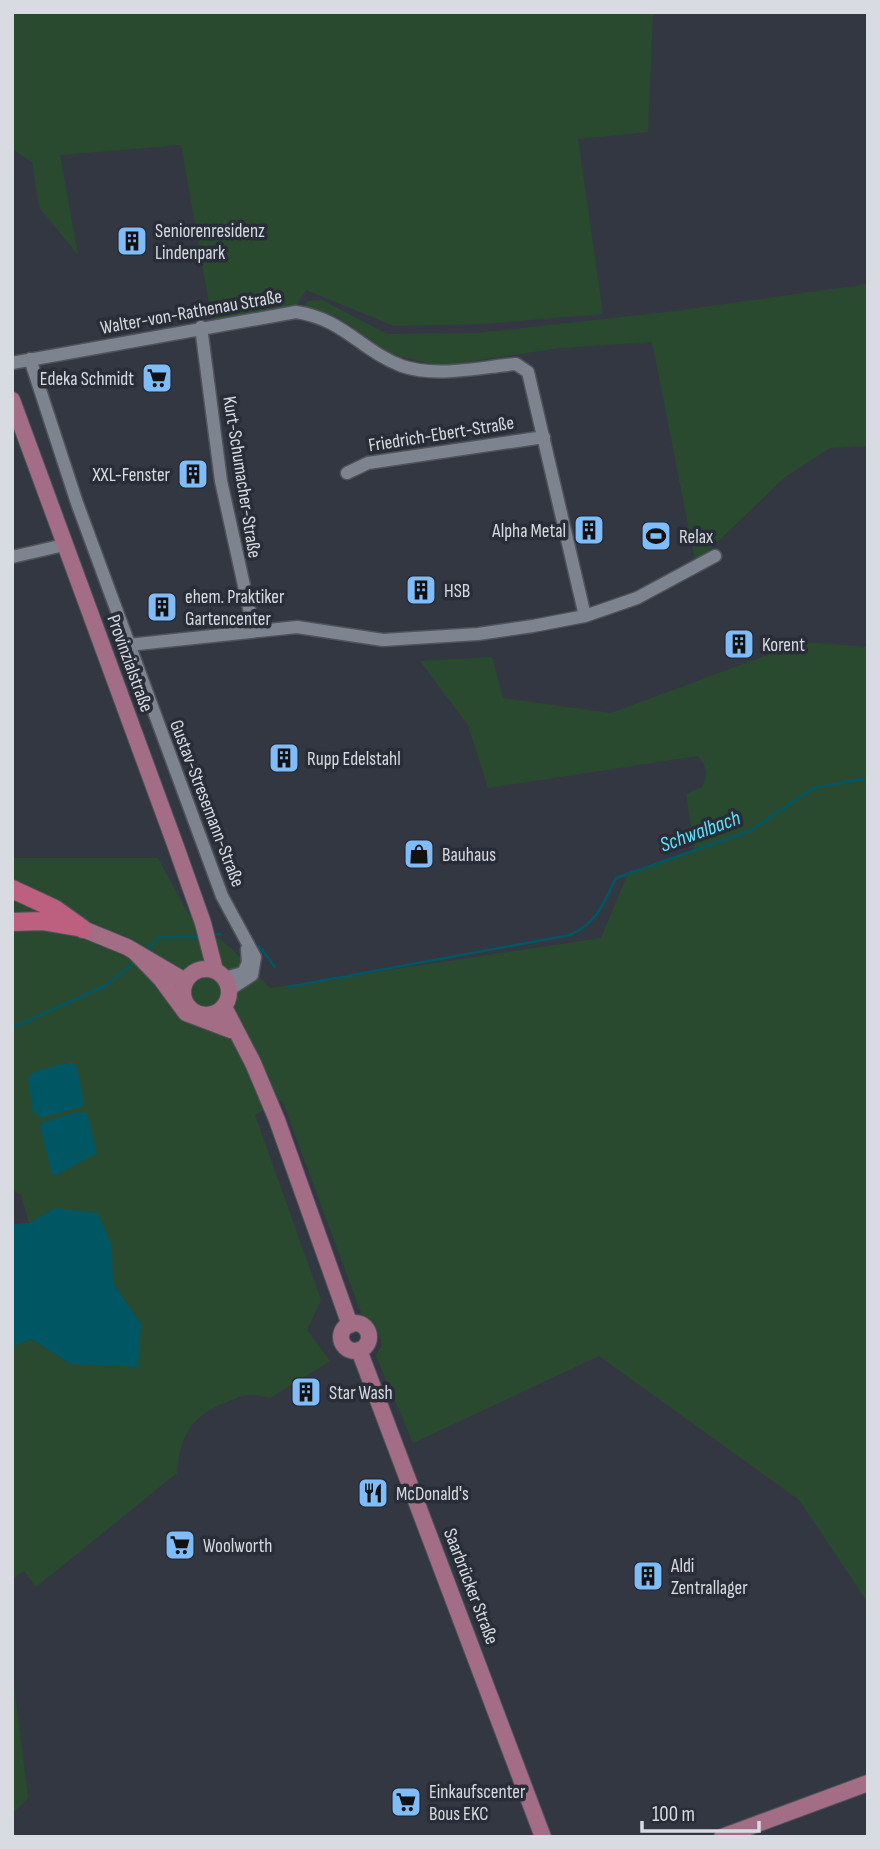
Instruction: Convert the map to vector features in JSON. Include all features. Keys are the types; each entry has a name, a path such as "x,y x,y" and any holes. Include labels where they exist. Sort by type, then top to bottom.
{"highway":[{"path":"12,889 55,909 83,929"},
{"path":"12,922 42,921 83,929"}],"main road":[{"name":"Provinzialstraße","path":"12,400 203,923 218,977"},
{"path":"83,929 131,950 149,963 185,981"},
{"path":"149,963 186,1013 233,1032"},
{"path":"218,1010 197,1013 186,1004 182,989 185,981 195,971 218,977 218,1010 233,1032"},
{"name":"Saarbrücker Straße","path":"233,1032 253,1063 277,1120 350,1325 342,1332 342,1343 348,1349 359,1350 543,1837"},
{"path":"722,1837 868,1783"}],"street":[{"name":"Walter-von-Rathenau Straße","path":"12,362 296,312 333,322 402,366 437,371 524,366 528,372 544,437 585,616"},
{"name":"Kurt-Schumacher-Straße","path":"201,327 221,481 254,631"},
{"name":"Gustav-Stresemann-Straße","path":"30,359 128,645 222,896 245,942 256,957 255,969 247,981 218,977"},
{"name":"Friedrich-Ebert-Straße","path":"347,473 368,463 544,437"},
{"path":"12,557 64,545"},
{"path":"128,645 297,627 383,640 478,635 585,616 637,598 715,556"}],"green space":[{"path":"12,12 653,12 648,132 578,139 603,314 482,324 394,326 306,290 295,308 212,320 181,145 60,155 78,255 39,207 32,162 12,149"},
{"path":"868,284 868,446 830,448 785,477 705,554 695,560 652,342 559,348 441,366 391,354 336,316 303,309 307,301 322,300 387,334 478,333 675,311"},
{"path":"802,642 868,647 868,1603 799,1500 599,1356 413,1443 376,1356 382,1344 375,1324 362,1315 282,1100 255,1115 321,1300 307,1330 330,1361 270,1398 256,1395 240,1397 201,1416 184,1439 177,1473 36,1587 24,1571 12,1579 12,1347 31,1339 71,1364 141,1324 113,1283 112,1247 55,1208 29,1223 21,1195 12,1190 12,858 158,858 188,914 232,949 270,988 601,938 628,873 695,850 686,794 702,787 706,771 701,760 698,756 488,788 468,725 420,661 492,657 503,698 611,713"},
{"path":"12,1668 28,1798 12,1814"}],"water":[{"path":"74,1063 77,1068 84,1103 81,1107 41,1118 33,1112 28,1078 33,1072"},
{"path":"78,1112 87,1113 97,1153 56,1175 52,1174 40,1126 43,1122"},
{"path":"55,1208 98,1213 112,1247 113,1283 141,1324 138,1367 71,1364 31,1339 12,1347 12,1224 29,1223"}],"waterway":[{"path":"288,987 570,935 593,918 616,878 752,830 813,788 868,778"},
{"name":"Schwalbach","path":"211,935 220,934"},
{"name":"Schwalbach","path":"145,952 159,937 201,937"},
{"path":"259,946 275,967"},
{"name":"Schwalbach","path":"12,1028 107,985 135,962"}],"place":[{"name":"Seniorenresidenz Lindenpark","path":"132,241"},
{"name":"Edeka Schmidt","path":"157,378"},
{"name":"XXL-Fenster","path":"193,474"},
{"name":"Alpha Metal","path":"589,530"},
{"name":"Relax","path":"656,536"},
{"name":"HSB","path":"421,590"},
{"name":"ehem. Praktiker Gartencenter","path":"162,607"},
{"name":"Korent","path":"739,644"},
{"name":"Rupp Edelstahl","path":"284,758"},
{"name":"Bauhaus","path":"419,854"},
{"name":"Star Wash","path":"306,1392"},
{"name":"McDonald's","path":"373,1493"},
{"name":"Woolworth","path":"180,1545"},
{"name":"Aldi Zentrallager","path":"648,1576"},
{"name":"Einkaufscenter Bous EKC","path":"406,1802"}]}
